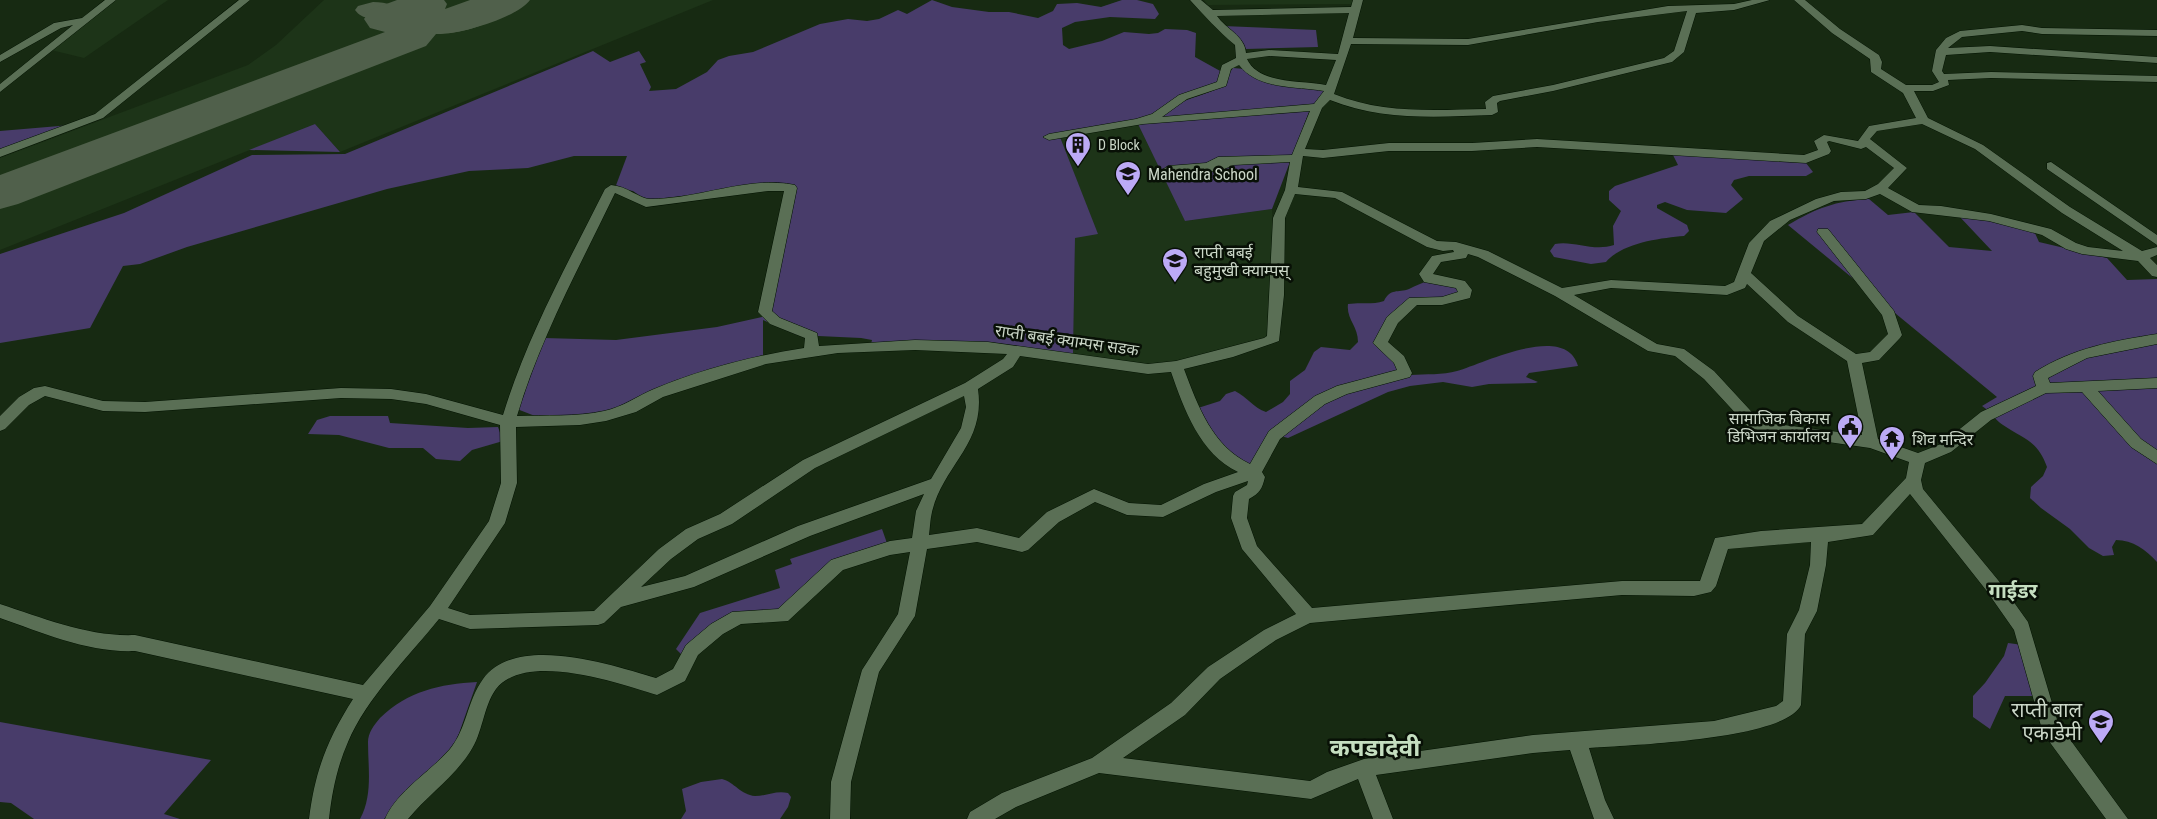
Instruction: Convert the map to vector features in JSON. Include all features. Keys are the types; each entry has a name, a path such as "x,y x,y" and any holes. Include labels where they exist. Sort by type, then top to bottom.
{"street":[{"path":"0,89 111,0"},
{"path":"0,153 99,116 245,0"},
{"path":"1195,0 1219,26 1240,44 1241,58 1247,69 1263,78 1329,92 1361,107 1415,114 1492,112 1491,102 1497,98 1553,88 1668,60 1679,52 1692,11 1701,8"},
{"path":"1346,41 1468,42 1580,21 1668,9 1734,7 1765,0"},
{"path":"1799,0 1826,20 1836,31 1875,57 1877,62 1875,70 1908,91 1923,120"},
{"path":"1209,14 1357,5"},
{"name":"राप्ती बबई क्याम्पस सडक","path":"0,425 24,401 45,391 103,406 145,407 341,393 391,394 434,401 508,422 580,420 606,416 631,408 658,393 692,380 766,359 838,348 915,345 988,347 1148,369 1176,366 1250,348 1274,338 1279,218 1291,190 1297,155 1317,107 1329,92 1357,5"},
{"path":"0,59 58,25 82,21"},
{"path":"1908,91 1910,87 1933,88 1945,83 1937,70 1940,52 1952,37 2022,28 2066,32 2157,33"},
{"path":"1940,52 1990,49 2157,60"},
{"path":"1138,122 1156,116 1183,97 1222,84 1226,67 1241,58 1269,52 1342,57"},
{"path":"1940,77 1991,75 2157,80"},
{"path":"1049,137 1138,122 1317,107"},
{"path":"1168,170 1209,166 1218,161 1232,162 1389,147 1472,147 1537,142 1806,159 1825,151 1820,141 1828,137 1861,146 1873,128 1923,120 1978,147 2066,210 2142,257 2157,273"},
{"path":"1560,293 1611,284 1727,291 1740,285 1745,275 1749,255 1760,237 1778,222 1819,202 1842,196 1867,195 1879,188 1901,168 1864,140"},
{"path":"2051,166 2157,241"},
{"path":"319,819 323,785 340,737 366,694 436,611 497,523 509,483 508,422 529,359 611,189 629,193 646,203 768,188 791,188 765,312 775,321 812,336 812,352"},
{"path":"1879,188 1916,209 1941,210 1991,218 2015,226 2046,232 2071,246 2087,251 2142,257 2157,251"},
{"path":"1291,190 1338,195 1432,244 1443,247 1456,246 1483,254 1560,293 1653,348 1679,352 1709,375 1757,427 1870,442 1917,459 1946,448 1986,416 2044,388 2087,388 2157,383"},
{"path":"1745,275 1793,319 1854,359 1874,357 1895,335 1889,314 1823,232"},
{"path":"395,819 464,744 491,682 504,670 534,663 559,664 657,687 679,675 692,650 717,629 738,616 782,616 837,565 890,548 977,535 1022,545 1053,517 1094,495 1127,509 1163,511 1210,488 1253,473 1274,435 1320,400 1342,390 1405,373 1404,364 1398,356 1389,354 1380,343 1392,320 1414,301 1442,301 1465,296 1465,290 1460,284 1429,279 1426,274 1437,260 1461,255 1461,250 1456,246"},
{"path":"2044,388 2040,376 2077,354 2107,346 2157,339"},
{"path":"436,611 470,622 598,618 665,554 693,534 726,519 809,464 970,387 1008,363 1016,352"},
{"path":"1854,359 1870,442"},
{"path":"1176,366 1199,421 1212,445 1230,462 1257,477 1254,489 1241,496 1239,518 1251,549 1308,616"},
{"path":"840,819 841,782 871,670 906,616 924,511 937,483 969,428 973,407 970,387"},
{"path":"2087,388 2136,443 2157,458"},
{"path":"1917,459 1913,480 1916,491 1992,585 2022,627 2049,727 2118,819"},
{"path":"1099,764 1311,790 1334,778 1364,768 1533,744 1714,730 1780,713 1792,705 1796,634 1808,610 1818,565 1820,536 1867,530 1913,480"},
{"path":"614,602 688,582 804,531 937,483"},
{"path":"977,819 1009,800 1099,764 1178,709 1214,673 1270,635 1308,616 1622,588 1694,589 1705,587 1710,581 1721,543 1761,538 1841,534"},
{"path":"0,611 47,627 110,644 135,642 366,694"},
{"path":"1577,741 1596,802 1604,819"},
{"path":"1364,768 1383,819"}],"shaded area":[{"path":"115,0 168,0 84,58 51,50"},
{"path":"324,0 713,0 340,152 315,124 0,250 0,158 248,65 276,45"},
{"path":"932,0 952,7 1009,12 1038,18 1053,11 1057,4 1077,3 1101,7 1122,0 1137,0 1153,4 1159,14 1155,19 1110,17 1075,22 1062,28 1063,45 1069,49 1102,41 1124,32 1149,34 1165,29 1187,30 1196,33 1195,57 1222,72 1219,82 1215,85 1177,98 1148,116 1133,121 1138,124 1060,137 1098,234 1075,238 1073,354 989,342 871,344 872,340 861,338 797,335 763,320 763,355 676,380 619,409 578,418 535,416 517,409 544,338 616,340 717,327 762,317 789,184 646,200 633,191 615,188 627,156 574,156 528,168 469,171 387,189 187,247 140,264 123,266 90,328 0,343 0,254 124,213 252,155 345,154 593,51 610,62 639,51 646,62 640,64 651,87 649,91 676,89 707,72 718,60 753,52 820,24 848,19 867,21 879,19 898,10 907,14"},
{"path":"1204,0 1355,0 1354,4 1208,5"},
{"path":"1223,26 1316,30 1318,47 1246,49"},
{"path":"1233,68 1245,69 1269,80 1327,89 1326,94 1309,112 1272,209 1185,221 1138,124 1162,120 1160,118 1177,105 1219,88 1227,83 1228,75"},
{"path":"315,124 340,152 249,150"},
{"name":"राप्ती बबई बहुमुखी क्याम्पस्","path":"1138,124 1186,221 1272,209 1275,275 1269,337 1176,363 1143,365 1073,354 1075,237 1097,233 1060,137"},
{"path":"71,125 0,152 0,131"},
{"path":"1671,151 1806,163 1813,172 1806,176 1749,176 1734,180 1731,185 1743,199 1726,213 1687,210 1665,202 1657,205 1657,208 1687,225 1689,231 1684,236 1653,240 1631,246 1606,262 1591,264 1554,257 1550,251 1555,244 1569,243 1598,247 1614,245 1613,226 1621,211 1609,200 1609,191 1615,186 1678,165"},
{"path":"1869,199 1888,215 1914,212 1949,247 1992,251 1959,216 1976,217 2034,231 2039,242 2107,258 2127,280 2157,279 2157,562 2139,546 2122,540 2116,540 2112,547 2114,555 2103,556 2089,548 2070,529 2030,498 2031,487 2043,476 2047,467 2035,446 2000,423 1982,406 1997,397 1788,225 1827,206"},
{"path":"1428,281 1463,289 1456,297 1417,298 1378,343 1411,375 1457,371 1504,354 1542,346 1558,347 1570,353 1578,366 1529,373 1526,377 1538,382 1535,383 1489,384 1472,387 1443,382 1410,386 1388,392 1288,438 1274,434 1252,468 1222,451 1198,408 1220,401 1226,394 1235,391 1266,412 1283,402 1290,394 1290,381 1305,370 1314,352 1321,347 1350,350 1358,342 1348,304 1384,301 1389,294"},
{"path":"330,416 388,416 390,423 468,428 498,427 503,441 472,450 460,461 436,459 423,448 389,448 339,435 308,434 317,420"},
{"path":"882,529 888,546 836,564 781,613 743,611 683,656 676,649 700,613 780,588 775,570 792,564 790,559"},
{"path":"2008,643 2023,645 2037,696 2005,696 1990,729 1973,717 1973,696 2004,656"},
{"path":"477,682 456,742 384,819 360,819 368,791 368,739 380,718 413,695 437,687"},
{"path":"0,722 211,760 164,814 180,819 34,819 11,803 0,802"},
{"path":"722,779 750,795 788,793 791,797 788,807 780,819 681,819 686,811 682,789 701,782"}],"taxiway":[{"path":"425,26 439,29 460,26 510,7"},
{"path":"369,13 364,10 390,9 425,26"},
{"path":"368,61 417,42 427,32 425,26"}],"runway":[{"path":"0,193 411,37 416,31 415,27 402,18 385,19 426,4 419,9 420,13 432,21 449,22 509,0"}],"place":[{"name":"D Block","path":"1078,168"},
{"name":"Mahendra School","path":"1128,197"},
{"name":"राप्ती बबई बहुमुखी क्याम्पस्","path":"1175,284"},
{"name":"सामाजिक बिकास डिभिजन कार्यालय","path":"1850,450"},
{"name":"शिव मन्दिर","path":"1892,462"},
{"name":"राप्ती बाल एकाडेमी","path":"2101,745"}],"district":[{"name":"गाईडर","path":"2013,591"},
{"name":"कपडादेवी","path":"1375,748"}]}
